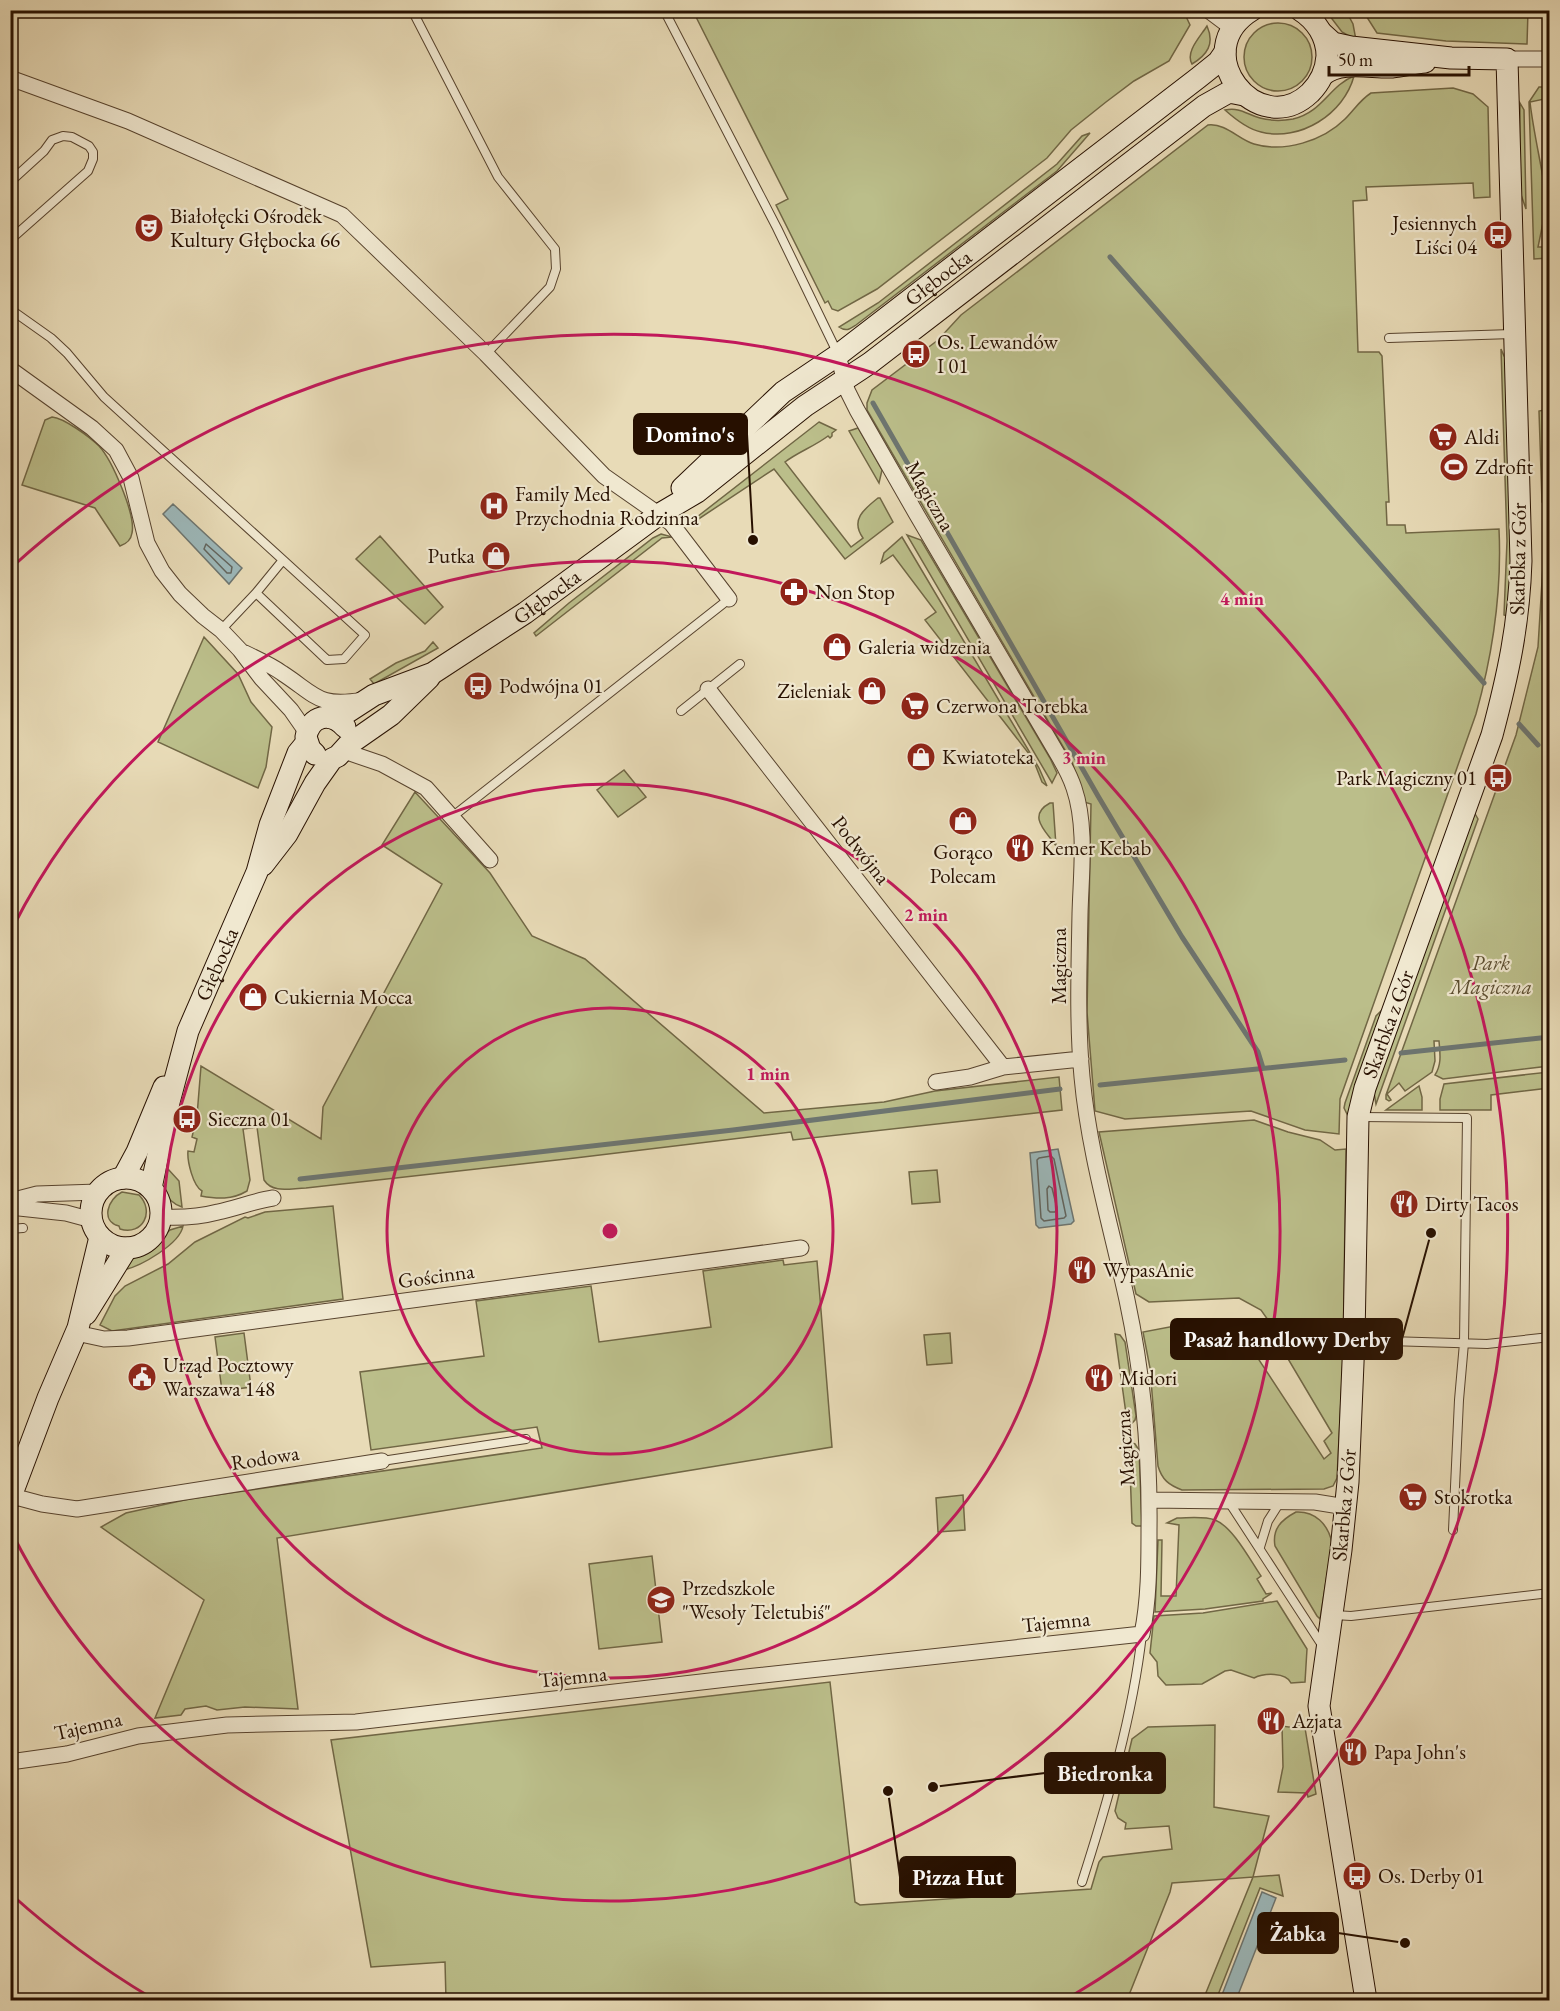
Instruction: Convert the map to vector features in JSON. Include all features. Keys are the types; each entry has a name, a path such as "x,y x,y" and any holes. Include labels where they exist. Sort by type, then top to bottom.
{"street":[{"path":"1208,10 1232,28"},
{"path":"1251,10 1232,28 1225,52 1229,76 1244,95 1267,105 1292,104 1307,96 1329,70 1392,67 1451,57"},
{"path":"1310,18 1329,41 1338,45 1451,57 1550,59"},
{"path":"1310,18 1326,50 1323,75"},
{"name":"Głębocka","path":"658,515 688,481 783,392 838,355 1214,66 1225,52"},
{"name":"Skarbka z Gór","path":"1366,2001 1320,1714 1320,1696 1346,1507 1354,1340 1358,1117 1365,1088 1492,735 1517,624 1521,561 1507,59"},
{"path":"10,78 128,121 342,215 486,354 604,476 671,523 729,599"},
{"name":"Głębocka","path":"257,873 287,834 315,783 341,752 391,715 433,673 525,613 658,515 697,492 795,413 907,335 1204,106 1229,92 1244,95"},
{"name":"Magiczna","path":"838,355 847,390 857,410 928,536 1058,755 1074,789 1079,814 1081,849 1079,982 1081,1059 1096,1170 1127,1299 1141,1378 1149,1500 1147,1589 1142,1634"},
{"path":"10,369 92,428 116,450 131,478 147,543 162,572 185,599 240,650 262,679 291,710 316,755 341,752 382,764 419,784 433,795 490,860"},
{"path":"240,650 283,673 322,700 335,703 365,699"},
{"name":"Głębocka","path":"123,1178 179,1058 197,1008 257,873 270,825 298,753 313,722 331,718 365,699 433,673"},
{"name":"Podwójna","path":"708,689 1003,1067"},
{"path":"306,691 331,718 345,727 341,752"},
{"name":"Głębocka","path":"151,1188 179,1058"},
{"path":"936,1082 970,1077 1003,1067 1081,1059"},
{"path":"10,1208 66,1213 96,1229 112,1245 127,1248 150,1239 157,1229 161,1217 159,1199 151,1188 138,1180 123,1178 106,1184 98,1192 91,1206 96,1229 77,1331"},
{"path":"10,1201 37,1194 98,1192"},
{"path":"161,1217 196,1217 253,1201 273,1198"},
{"path":"11,1497 48,1398 77,1331 127,1248"},
{"name":"Gościnna","path":"77,1331 104,1339 128,1338 801,1248"},
{"name":"Rodowa","path":"11,1497 76,1509 382,1461"},
{"path":"1149,1500 1315,1502 1346,1507"},
{"name":"Tajemna","path":"10,1762 67,1754 138,1736 207,1727 356,1722 1142,1634"}],"lane":[{"path":"412,10 498,177 555,249 556,269 550,287 486,354"},
{"path":"664,10 777,228 838,355"},
{"path":"10,182 44,151 52,140 63,136 72,137 89,146 93,152 88,171 10,240"},
{"path":"10,309 51,338 67,353 104,397 365,635 344,659 327,660 256,593"},
{"path":"1389,338 1514,334"},
{"path":"221,630 283,561"},
{"path":"452,817 729,599"},
{"path":"681,711 740,664"},
{"path":"1358,1117 1467,1118 1464,1343 1453,1530"},
{"path":"10,1229 23,1228"},
{"path":"1354,1340 1487,1344 1550,1337"},
{"name":"Rodowa","path":"382,1461 526,1439"},
{"path":"1229,1500 1326,1651"},
{"path":"1260,1547 1268,1521 1281,1501"},
{"path":"1332,1614 1352,1616 1550,1593"},
{"path":"1082,1882 1101,1822 1123,1732 1139,1664 1142,1634"}],"green space":[{"path":"1183,10 1190,25 1169,61 1134,81 1106,102 1071,130 1047,158 877,289 838,311 832,309 828,301 825,303 776,205 788,199 693,11"},
{"path":"1326,11 1346,11 1353,24 1356,40 1342,32"},
{"path":"1363,11 1528,11 1527,44 1446,41 1377,33"},
{"path":"1285,23 1297,29 1306,38 1312,50 1310,70 1302,81 1285,91 1271,91 1254,81 1246,70 1244,50 1254,33 1265,25"},
{"path":"1207,26 1210,44 1202,57 1192,64 1190,55"},
{"path":"1354,76 1349,90 1330,113 1305,129 1291,133 1276,134 1256,131 1225,110 1239,110 1268,120 1293,119 1312,111 1345,80"},
{"path":"1539,87 1549,87 1549,98 1530,102 1547,202 1549,235 1545,213 1538,247 1549,247 1549,258 1534,259 1529,102"},
{"path":"1453,88 1473,94 1488,107 1490,197 1474,198 1473,183 1366,187 1367,200 1353,201 1358,352 1379,352 1382,356 1389,502 1386,502 1387,525 1405,525 1406,533 1499,529 1498,599 1492,645 1476,714 1340,1099 1339,1134 1305,1130 1251,1111 1125,1119 1095,1111 1087,1012 1091,804 1084,802 1072,762 867,410 867,403 872,390 938,340 961,315 1208,125 1221,126 1254,144 1290,146 1314,139 1336,127 1371,93"},
{"path":"1520,103 1524,110 1526,209 1519,189"},
{"path":"1090,133 1057,171 856,325 846,330 839,327 878,303 1057,164 1082,136"},
{"path":"1501,349 1504,356 1507,356 1513,532 1510,617 1504,615 1507,541"},
{"path":"1549,409 1549,453 1544,457 1549,470 1549,502 1542,502 1539,411"},
{"path":"52,417 70,424 90,438 99,446 110,463 127,501 132,525 131,538 124,544 120,546 95,508 22,485 45,420"},
{"path":"819,422 836,430 832,436 830,438 828,436 785,462 851,547 863,538 858,526 860,515 878,498 893,522 845,559 774,469 697,520 697,517"},
{"path":"858,428 882,470 879,483 849,431"},
{"path":"661,534 672,537 662,538 536,636 534,633 569,603"},
{"path":"907,535 921,540 1050,758 1057,773 1052,783"},
{"path":"380,536 443,607 425,624 356,559"},
{"path":"902,537 1039,768 1047,786 1042,782 1033,759 925,620 936,612 893,555 881,563 884,553"},
{"name":"Park Magiczna","path":"1543,565 1550,565 1549,1066 1443,1079 1435,1075 1440,1063 1440,1054 1439,1041 1434,1041 1435,1061 1432,1072 1405,1091 1399,1083 1387,1094 1391,1100 1389,1101 1386,1095 1516,735 1538,647"},
{"path":"204,637 238,674 251,702 272,727 266,767 258,788 158,742"},
{"path":"433,642 438,648 374,684 370,679 396,663 425,651"},
{"path":"624,770 646,797 618,817 597,790"},
{"path":"415,792 490,873 532,936 585,959 764,1113 884,1102 935,1091 1059,1077 1062,1110 793,1140 791,1132 288,1189 277,1189 264,1180 257,1127 243,1129 250,1180 247,1191 224,1198 201,1196 202,1191 193,1179 188,1151 194,1152 197,1139 192,1137 197,1116 201,1066 321,1139 323,1107 442,884 382,845"},
{"path":"1053,803 1056,846 1039,819 1043,808"},
{"path":"1474,812 1478,819 1376,1104 1374,1093"},
{"path":"1385,1007 1355,1088 1348,1116 1344,1108 1345,1103 1376,1016"},
{"path":"1549,1072 1549,1088 1491,1095 1491,1110 1440,1110 1444,1084"},
{"path":"1419,1086 1422,1110 1386,1110"},
{"path":"1254,1120 1320,1140 1335,1150 1346,1149 1343,1359 1337,1478 1333,1486 1324,1489 1182,1490 1167,1481 1158,1466 1150,1368 1143,1332 1180,1325 1198,1331 1237,1334 1244,1337 1324,1459 1331,1453 1324,1441 1332,1433 1281,1347 1280,1337 1261,1310 1239,1298 1149,1302 1136,1294 1099,1132"},
{"path":"168,1169 179,1181 182,1207 171,1201 166,1192"},
{"path":"937,1170 940,1202 912,1204 909,1172"},
{"path":"122,1192 139,1195 144,1201 146,1215 144,1221 135,1229 120,1229 109,1220 110,1205"},
{"path":"333,1206 343,1299 112,1331 100,1325 115,1296 125,1286 168,1264 195,1242 245,1217 265,1212"},
{"path":"183,1226 175,1240 159,1253 124,1270 132,1255 153,1245 170,1230"},
{"path":"783,1260 784,1265 817,1261 832,1447 277,1538 298,1709 245,1707 217,1710 206,1706 185,1709 181,1715 155,1718 204,1600 101,1527 126,1513 189,1499 542,1448 537,1427 371,1450 360,1372 484,1356 476,1301 591,1286 599,1342 711,1327 703,1271"},
{"path":"244,1333 251,1387 222,1391 215,1337"},
{"path":"950,1333 952,1363 927,1365 924,1335"},
{"path":"1115,1334 1120,1335 1125,1342 1136,1416 1130,1425 1127,1421"},
{"path":"1129,1442 1135,1444 1139,1450 1142,1526 1132,1523"},
{"path":"963,1495 965,1530 938,1532 936,1498"},
{"path":"1296,1512 1315,1516 1320,1520 1332,1543 1320,1619 1275,1546 1276,1530 1286,1518"},
{"path":"1177,1518 1206,1518 1222,1524 1241,1545 1261,1576 1257,1579 1266,1594 1272,1593 1263,1601 1205,1609 1155,1612 1158,1540 1162,1540 1161,1596 1176,1596 1179,1525 1167,1523"},
{"path":"652,1556 662,1642 599,1649 589,1564"},
{"path":"1277,1601 1307,1649 1305,1682 1291,1683 1285,1677 1274,1674 1254,1678 1231,1670 1202,1684 1166,1685 1158,1676 1157,1662 1150,1653 1154,1616 1203,1613"},
{"path":"830,1682 855,1902 860,1905 1091,1889 1099,1862 1103,1857 1172,1849 1169,1826 1125,1829 1126,1823 1118,1818 1115,1811 1132,1739 1148,1727 1215,1725 1214,1807 1269,1816 1253,1877 1172,1883 1127,2000 446,2000 445,1962 371,1967 331,1740"},
{"path":"1304,1722 1316,1794 1308,1797 1307,1793 1278,1792 1283,1767 1282,1726 1296,1728"},
{"path":"1279,1875 1283,1896 1260,1888 1216,2000 1203,2000 1253,1877"}],"water":[{"path":"173,504 242,568 229,584 163,514"},
{"path":"1058,1149 1074,1221 1071,1224 1039,1228 1036,1225 1030,1153"},
{"path":"1262,1892 1276,1898 1236,2000 1220,2000"}],"waterway":[{"path":"1110,257 1484,683"},
{"path":"873,403 1098,796 1182,937 1258,1052 1263,1068"},
{"path":"1519,724 1538,745"},
{"path":"1401,1053 1550,1037"},
{"path":"1100,1085 1345,1060"},
{"path":"300,1179 733,1130 1060,1089"}],"place":[{"name":"Białołęcki Ośrodek Kultury Głębocka 66","path":"149,228"},
{"name":"Jesiennych Liści 04","path":"1498,235"},
{"name":"Os. Lewandów I 01","path":"916,354"},
{"name":"Aldi","path":"1443,437"},
{"name":"Zdrofit","path":"1454,467"},
{"name":"Family Med Przychodnia Rodzinna","path":"494,506"},
{"name":"Domino's","path":"753,540"},
{"name":"Putka","path":"496,556"},
{"name":"Non Stop","path":"794,592"},
{"name":"Galeria widzenia","path":"837,647"},
{"name":"Podwójna 01","path":"478,686"},
{"name":"Zieleniak","path":"872,691"},
{"name":"Czerwona Torebka","path":"915,706"},
{"name":"Kwiatoteka","path":"921,757"},
{"name":"Park Magiczny 01","path":"1498,778"},
{"name":"Gorąco Polecam","path":"963,821"},
{"name":"Kemer Kebab","path":"1020,848"},
{"name":"Cukiernia Mocca","path":"253,997"},
{"name":"Sieczna 01","path":"187,1119"},
{"name":"Dirty Tacos","path":"1404,1204"},
{"name":"Pasaż handlowy Derby","path":"1431,1233"},
{"name":"WypasAnie","path":"1082,1270"},
{"name":"Urząd Pocztowy Warszawa 148","path":"142,1377"},
{"name":"Midori","path":"1099,1378"},
{"name":"Stokrotka","path":"1413,1497"},
{"name":"Przedszkole \"Wesoły Teletubiś\"","path":"661,1600"},
{"name":"Azjata","path":"1271,1721"},
{"name":"Papa John's","path":"1353,1752"},
{"name":"Biedronka","path":"933,1787"},
{"name":"Pizza Hut","path":"888,1791"},
{"name":"Os. Derby 01","path":"1357,1876"},
{"name":"Żabka","path":"1405,1943"}]}
